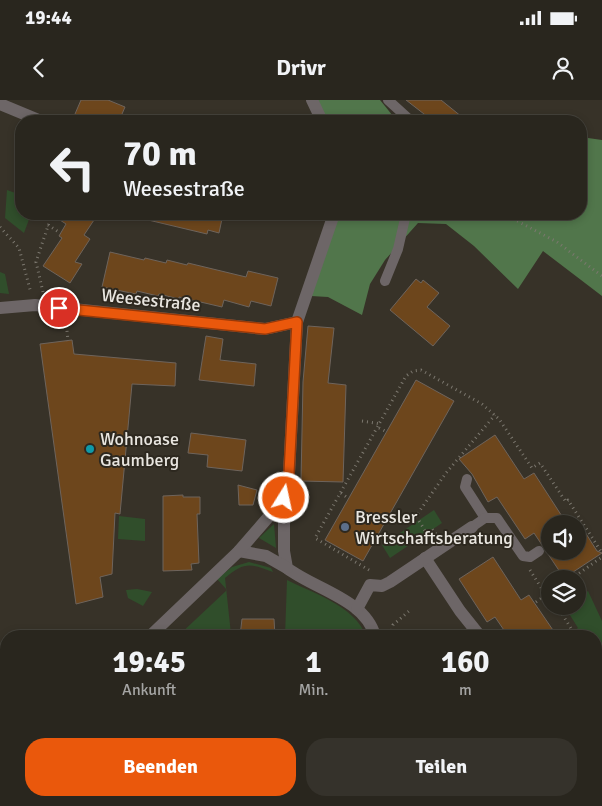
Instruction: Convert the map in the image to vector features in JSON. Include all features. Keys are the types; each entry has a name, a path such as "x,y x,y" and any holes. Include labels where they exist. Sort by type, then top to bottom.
{"street":[{"path":"312,100 319,115"},
{"path":"0,104 27,115"},
{"path":"287,568 284,543 284,498 289,473 297,322 332,220"},
{"name":"Weesestraße","path":"0,308 41,306 265,329 297,322"},
{"path":"156,630 239,551 284,498"},
{"path":"357,609 370,585 382,586 472,527"},
{"path":"239,551 266,556 287,568 299,578 357,609 372,630"},
{"path":"425,558 460,611 475,630"}],"lane":[{"path":"388,100 404,115"},
{"path":"385,281 398,249 405,220"},
{"path":"467,479 465,487 485,518"},
{"path":"472,527 485,518 496,518 526,558 539,551"}],"path":[{"path":"41,306 36,262 50,220"},
{"path":"515,220 557,242 602,276"},
{"path":"48,225 60,234"},
{"path":"0,227 19,248 41,306"},
{"path":"378,575 314,538 380,426 406,376 413,371 421,370 482,404 495,415 532,468 540,463 566,502 568,500 602,553"},
{"path":"436,534 432,528 426,532 416,516 446,473 495,415"},
{"path":"362,420 380,426 387,432"},
{"path":"341,493 349,499"},
{"path":"429,538 444,528"},
{"path":"584,570 602,557"},
{"path":"526,558 526,564 541,584"},
{"path":"536,602 541,599"},
{"path":"391,630 392,626 409,611"},
{"path":"563,615 572,630"}],"green space":[{"path":"318,100 380,100 392,115 324,115"},
{"path":"587,138 602,140 602,296 543,251 518,289 474,246 446,224 418,223 385,260 370,284 362,315 328,297 311,296 336,220 587,220"},
{"path":"7,190 15,193 15,220 29,220 24,233 5,218"},
{"path":"0,272 5,274 9,294 0,293"},
{"path":"434,510 442,523 390,558 382,545"},
{"path":"119,516 145,519 145,541 118,539"},
{"path":"274,524 276,548 259,538"},
{"path":"249,562 271,568 273,572 253,566 242,567 225,578 226,589 217,579 232,567"},
{"path":"287,580 343,609 353,616 363,630 285,630"},
{"path":"137,589 152,592 143,606 128,598 126,590"},
{"path":"226,591 230,630 184,630"},
{"path":"588,591 602,621 602,630 575,630 578,628 570,615 586,615 586,592"}],"building":[{"path":"81,100 108,100 125,107 122,115 75,115"},
{"path":"406,100 441,100 460,115 425,115"},
{"path":"60,220 94,220 84,235 90,239 75,262 82,264 70,283 43,266 62,238 59,236 66,224"},
{"path":"148,220 222,220 219,233 208,230 207,234"},
{"path":"110,252 144,260 145,258 166,263 167,260 187,265 188,263 246,277 248,271 278,278 271,306 251,301 249,307 224,300 222,307 179,297 179,299 137,291 136,294 102,287"},
{"path":"416,279 421,283 423,280 439,293 427,307 450,326 433,346 390,310"},
{"path":"308,326 334,328 328,383 346,385 343,482 301,481 303,382"},
{"path":"206,336 223,339 220,360 256,364 254,386 199,380"},
{"name":"Wohnoase Gaumberg","path":"72,340 74,354 176,363 175,386 132,384 120,514 115,513 112,574 100,577 103,597 76,604 40,344"},
{"path":"416,380 454,401 363,561 325,540"},
{"path":"191,433 246,440 242,471 207,467 208,455 188,453"},
{"path":"495,435 524,479 534,473 561,515 541,515 541,544 534,533 525,539 497,497 488,502 472,474 459,459"},
{"path":"238,485 257,490 253,505 239,505"},
{"path":"183,495 183,497 200,497 200,514 197,514 199,563 191,564 192,570 163,571 163,496"},
{"path":"586,534 597,551 602,553 576,570 559,570 552,560 586,560"},
{"path":"493,557 521,600 529,595 553,630 504,630 495,617 487,622 459,579"},
{"path":"242,619 274,619 275,630 241,630"}],"place":[{"name":"Wohnoase Gaumberg","path":"90,449"},
{"name":"Bressler Wirtschaftsberatung","path":"345,527"}],"route":[{"path":"59,308 265,329 286,326 297,322 292,380 289,473 284,498"}]}
